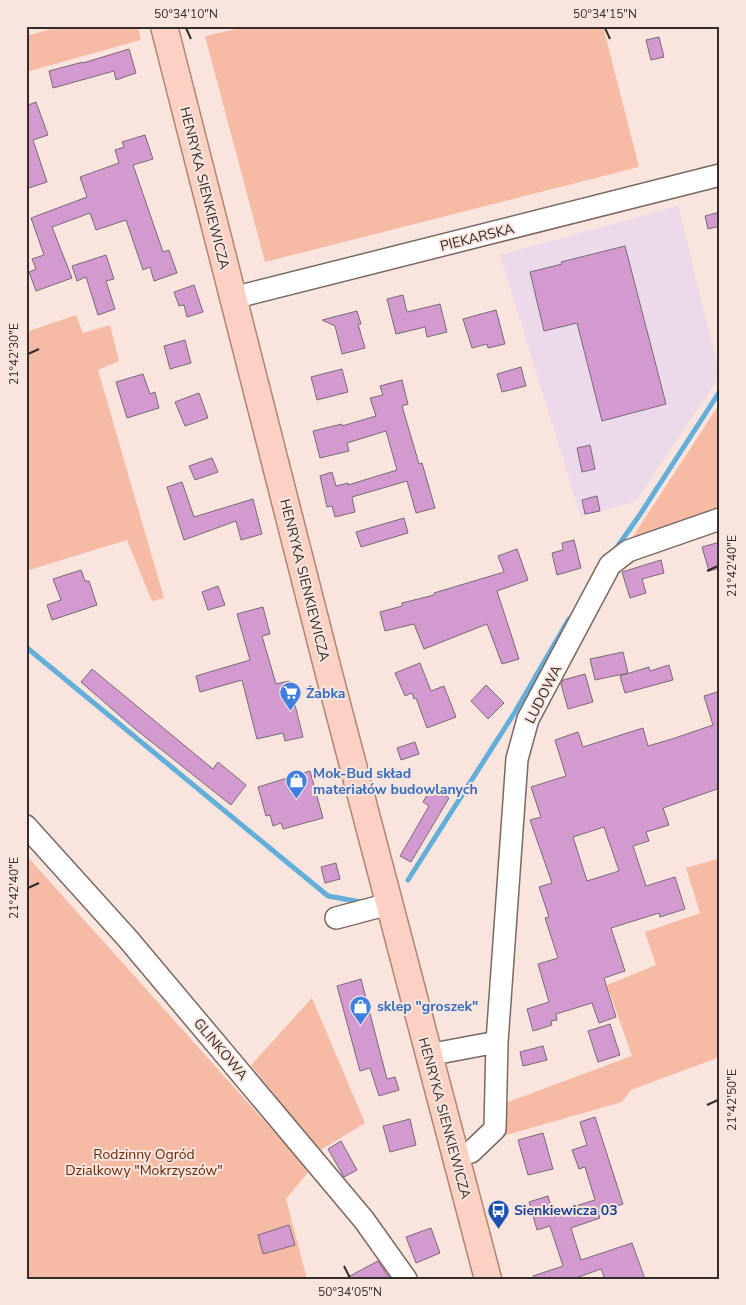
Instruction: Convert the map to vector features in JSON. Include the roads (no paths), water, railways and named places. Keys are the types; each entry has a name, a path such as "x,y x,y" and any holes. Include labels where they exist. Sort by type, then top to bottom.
{"main road":[{"name":"HENRYKA SIENKIEWICZA","path":"164,26 389,904 488,1279"}],"street":[{"name":"PIEKARSKA","path":"233,298 720,176"},
{"name":"LUDOWA","path":"454,1155 471,1152 495,1129 496,1042 517,758 528,719 610,565 628,552 720,519"},
{"name":"GLINKOWA","path":"26,826 128,939 339,1190 364,1220 406,1279"},
{"path":"336,918 389,904"},
{"path":"428,1054 496,1042"}],"waterway":[{"path":"615,550 720,391"},
{"path":"408,880 515,712 569,619"},
{"path":"26,647 328,896 361,902"}],"place":[{"name":"Żabka","path":"290,712"},
{"name":"Mok-Bud skład materiałów budowlanych","path":"297,800"},
{"name":"sklep \"groszek\"","path":"361,1025"},
{"name":"Sienkiewicza 03","path":"498,1229"}],"park label":[{"name":"Rodzinny Ogród Dzialkowy \"Mokrzyszów\"","path":"144,1162"}]}
